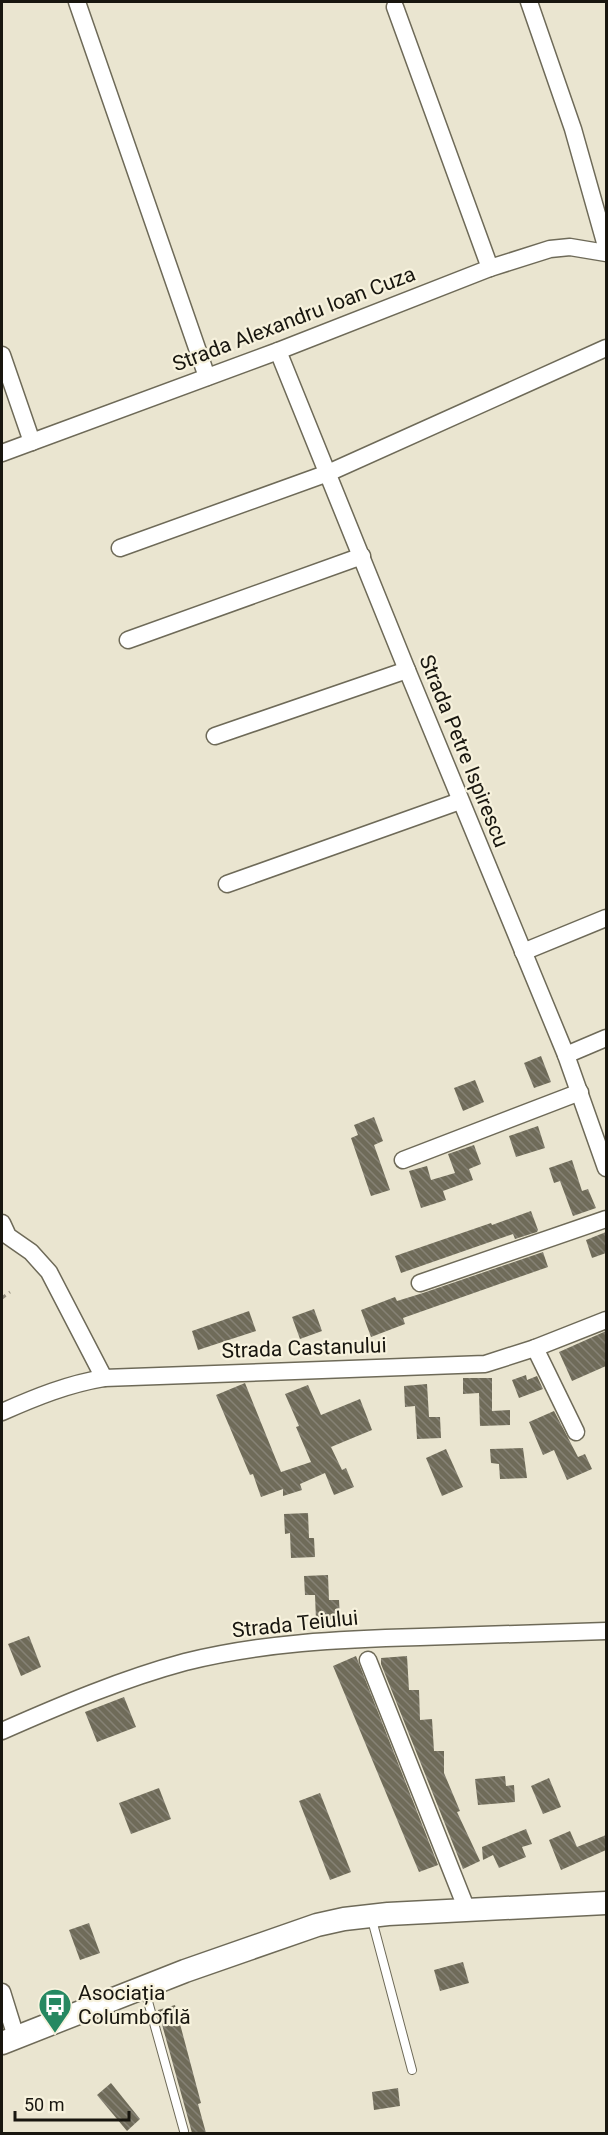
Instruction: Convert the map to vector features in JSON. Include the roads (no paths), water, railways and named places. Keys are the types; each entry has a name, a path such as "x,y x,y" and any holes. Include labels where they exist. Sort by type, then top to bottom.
{"main road":[{"path":"9,2040 144,1987 317,1924 371,1916 606,1903"}],"street":[{"path":"77,2 207,377"},
{"path":"529,2 573,129 606,246"},
{"path":"395,7 490,268"},
{"name":"Strada Alexandru Ioan Cuza","path":"2,453 278,351 490,268 550,249 570,247 606,254"},
{"path":"120,548 328,473 606,348"},
{"name":"Strada Petre Ispirescu","path":"278,351 460,801 566,1055 606,1168"},
{"path":"2,355 32,442"},
{"path":"128,640 362,556"},
{"path":"215,736 407,670"},
{"path":"227,884 460,801"},
{"path":"523,952 606,918"},
{"path":"566,1055 606,1038"},
{"path":"403,1160 580,1092"},
{"path":"420,1283 606,1219"},
{"path":"2,1223 8,1236 31,1252 49,1272 104,1378"},
{"name":"Strada Castanului","path":"2,1412 45,1393 77,1383 104,1378 485,1364 535,1348 606,1320"},
{"path":"535,1348 576,1432"},
{"name":"Strada Teiului","path":"2,1731 57,1707 144,1675 184,1663 266,1647 345,1639 606,1631"},
{"path":"368,1660 467,1910"},
{"path":"2,1992 9,2040"}],"lane":[{"path":"371,1916 412,2070"},
{"path":"144,1987 184,2131"}],"place":[{"name":"Asociația Columbofilă","path":"55,2034"}]}
